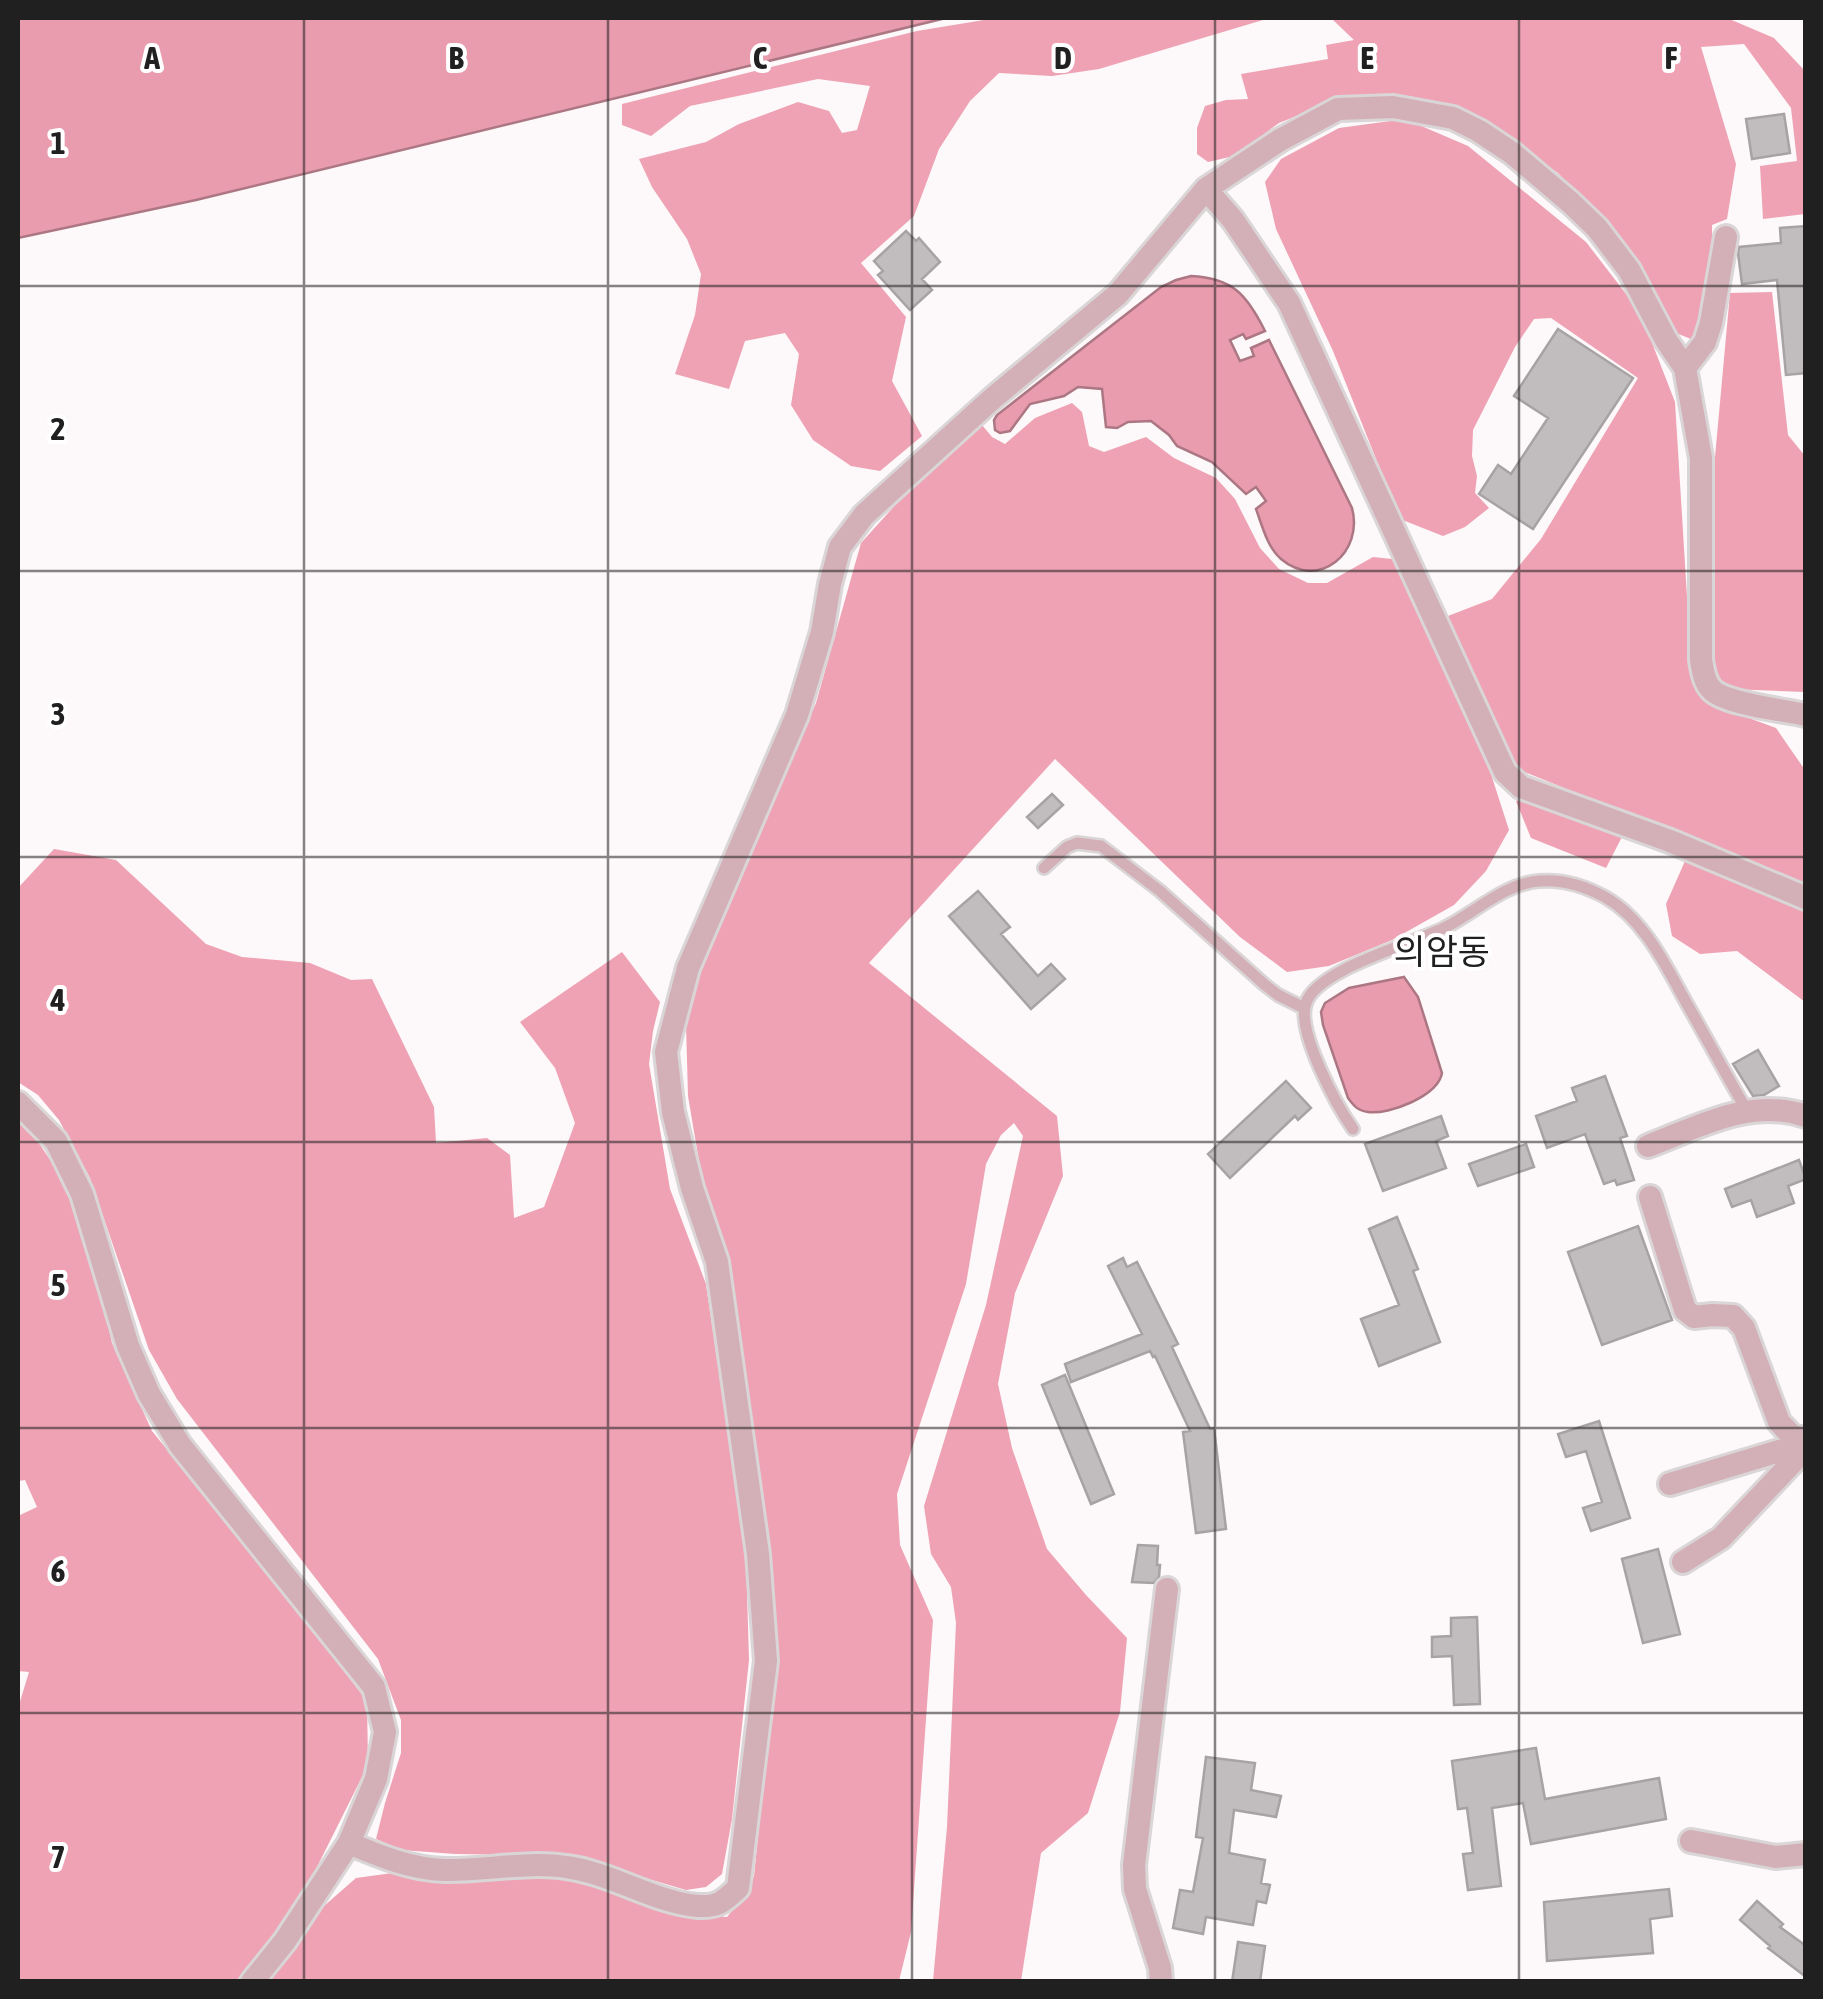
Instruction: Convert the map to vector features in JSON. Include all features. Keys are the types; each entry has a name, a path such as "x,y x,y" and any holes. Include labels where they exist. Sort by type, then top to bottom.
{"street":[{"path":"349,1843 394,1861 440,1870 564,1866 698,1906 720,1905 738,1888 766,1661 758,1554 717,1262 672,1112 666,1052 688,968 798,716 822,632 840,547 864,514 904,476 1118,294 1206,189 1280,140 1338,109 1393,107 1453,118 1512,153 1596,228 1630,270 1685,368 1701,458 1704,680 1725,699 1806,714"},
{"path":"1206,189 1233,220 1289,303 1504,772 1521,787 1806,898"},
{"path":"1685,368 1705,342 1711,323 1726,237"},
{"path":"18,1103 56,1141 82,1194 128,1346 149,1394 180,1445 374,1687 385,1732 376,1779 349,1843 252,1982"},
{"path":"1648,1146 1739,1111 1791,1111 1806,1116"},
{"path":"1650,1197 1686,1310 1694,1317 1733,1316 1744,1328 1779,1422 1792,1436 1806,1443"},
{"path":"1670,1484 1806,1443"},
{"path":"1682,1562 1721,1538 1806,1443"},
{"path":"1161,1982 1135,1889 1134,1865 1167,1589"},
{"path":"1691,1842 1776,1857 1806,1854"}],"lane":[{"path":"1044,868 1076,843 1101,846 1160,891 1265,985 1304,1008"},
{"path":"1354,1129 1324,1077 1310,1038 1304,1008 1307,999 1319,984 1392,948 1440,930 1519,885 1540,881 1581,886 1626,912 1662,960 1747,1111"}],"shaded area":[{"path":"18,18 946,18 196,200 18,238"},
{"path":"996,18 1727,18 1774,38 1805,71 1805,214 1763,219 1760,166 1797,161 1791,108 1744,44 1701,47 1736,164 1727,219 1712,225 1708,299 1691,339 1676,333 1619,239 1558,173 1487,124 1452,108 1396,96 1339,99 1279,123 1234,156 1208,162 1197,154 1197,128 1205,106 1248,99 1241,74 1328,59 1326,45 1354,40 1333,20 1263,20 1099,69 1052,76 999,73 970,101 939,149 914,216 861,263 906,317 892,381 922,436 880,471 851,466 813,440 791,405 799,354 785,333 745,341 729,389 675,374 695,315 701,274 687,239 652,187 639,159 706,142 739,124 798,102 829,111 842,133 857,130 870,86 818,79 690,106 651,136 622,125 622,104 917,31"},
{"path":"1405,119 1468,146 1586,242 1640,312 1675,402 1692,678 1708,703 1776,728 1805,770 1805,887 1512,767 1448,616 1492,599 1541,539 1638,378 1551,318 1534,319 1515,347 1473,430 1475,493 1489,508 1465,527 1443,536 1400,519 1333,351 1276,229 1265,182 1281,159 1339,128"},
{"path":"1191,276 1228,285 1252,308 1265,331 1246,339 1243,334 1230,340 1240,361 1254,356 1251,348 1269,340 1352,508 1354,524 1345,552 1323,569 1295,568 1276,554 1256,509 1266,501 1256,487 1246,494 1212,462 1177,446 1151,421 1106,427 1102,389 1078,387 1064,396 1030,404 1010,431 995,430 997,415 1161,287"},
{"path":"1772,292 1788,435 1805,456 1805,692 1729,689 1714,676 1709,658 1712,490 1730,293"},
{"path":"1072,403 1082,412 1089,446 1104,452 1146,437 1174,458 1216,478 1235,499 1260,548 1279,569 1308,583 1327,583 1373,557 1392,559 1480,740 1509,830 1486,871 1454,905 1392,940 1329,966 1287,972 1240,937 1055,759 869,963 1057,1116 1063,1176 1015,1293 998,1384 1012,1448 1047,1549 1127,1638 1120,1712 1088,1813 1041,1853 1021,1981 933,1981 947,1827 956,1623 951,1587 931,1554 924,1506 986,1305 1023,1136 1014,1123 1001,1135 986,1164 966,1284 897,1494 900,1545 933,1620 911,1932 899,1981 267,1982 324,1906 356,1878 407,1871 438,1878 565,1877 610,1886 692,1914 727,1917 744,1896 754,1876 776,1659 768,1550 728,1254 701,1173 688,1096 686,1024 707,949 816,703 861,543 917,481 982,425 1005,444 1035,418"},
{"path":"1523,796 1625,831 1606,868 1531,838 1516,801"},
{"path":"54,849 116,860 206,944 242,957 310,963 351,980 372,979 434,1107 436,1143 487,1138 510,1155 514,1218 544,1207 575,1123 555,1068 520,1022 622,952 660,1002 649,1064 670,1189 706,1284 746,1558 749,1660 732,1819 722,1874 706,1887 686,1890 581,1859 402,1850 376,1839 401,1753 401,1720 378,1659 177,1399 149,1350 90,1178 59,1120 38,1095 18,1082 18,888"},
{"path":"1685,861 1805,910 1805,1002 1737,951 1700,954 1672,936 1666,904"},
{"path":"1404,977 1418,997 1442,1073 1432,1089 1411,1102 1388,1110 1365,1111 1356,1108 1348,1098 1321,1012 1325,1003 1349,988"},
{"path":"18,1122 31,1131 64,1181 97,1274 112,1343 152,1431 367,1701 368,1765 303,1895 279,1932 236,1981 18,1981 18,1708 29,1672 18,1671 18,1516 37,1507 25,1480 18,1481"}],"building":[{"path":"1784,114 1790,153 1752,159 1746,119"},
{"path":"1806,226 1806,373 1786,375 1777,280 1742,284 1738,253 1739,247 1781,243 1780,228"},
{"path":"906,231 916,241 919,238 940,262 922,279 932,290 910,310 878,275 883,271 874,261"},
{"path":"1558,329 1633,378 1533,529 1479,494 1498,465 1511,474 1548,418 1514,396"},
{"path":"1052,794 1063,805 1038,828 1027,817"},
{"path":"978,891 1010,927 1001,934 1038,976 1051,964 1065,979 1031,1009 949,916"},
{"path":"1758,1050 1779,1086 1764,1095 1753,1096 1733,1064"},
{"path":"1605,1076 1627,1136 1620,1138 1634,1180 1617,1185 1615,1180 1604,1184 1585,1134 1547,1148 1536,1116 1577,1101 1572,1088"},
{"path":"1286,1081 1311,1108 1298,1120 1295,1116 1230,1178 1208,1154"},
{"path":"1441,1116 1448,1136 1436,1141 1446,1168 1383,1191 1365,1144"},
{"path":"1526,1144 1534,1167 1478,1186 1469,1164"},
{"path":"1799,1160 1806,1179 1788,1186 1794,1203 1757,1217 1751,1200 1732,1207 1725,1189"},
{"path":"1397,1217 1440,1342 1379,1366 1361,1319 1399,1305 1369,1229"},
{"path":"1638,1226 1672,1320 1602,1345 1568,1252"},
{"path":"1123,1258 1127,1267 1137,1262 1178,1344 1172,1347 1210,1429 1214,1428 1226,1529 1196,1533 1183,1432 1190,1431 1150,1351 1071,1382 1065,1364 1142,1334 1108,1266"},
{"path":"1065,1375 1114,1494 1091,1504 1042,1385"},
{"path":"1599,1421 1630,1518 1591,1531 1583,1508 1602,1502 1586,1451 1566,1457 1558,1434"},
{"path":"1138,1545 1158,1546 1159,1577 1154,1583 1132,1582"},
{"path":"1658,1549 1680,1634 1643,1643 1622,1559"},
{"path":"1477,1617 1480,1704 1454,1705 1452,1656 1432,1657 1432,1637 1451,1636 1451,1618"},
{"path":"1536,1748 1545,1799 1659,1778 1666,1819 1531,1844 1523,1803 1492,1808 1501,1886 1468,1890 1463,1854 1473,1853 1467,1808 1458,1809 1452,1761"},
{"path":"1206,1757 1255,1763 1251,1790 1281,1796 1276,1817 1234,1810 1229,1853 1265,1860 1261,1883 1270,1885 1266,1903 1257,1901 1253,1925 1206,1917 1203,1934 1173,1928 1180,1890 1193,1892 1203,1838 1196,1837"},
{"path":"1669,1889 1672,1916 1650,1919 1653,1953 1547,1961 1544,1902"},
{"path":"1757,1901 1783,1924 1780,1927 1806,1946 1806,1977 1740,1920"},
{"path":"1238,1942 1265,1946 1260,1982 1232,1982"}],"district":[{"name":"의암동","path":"1442,952"}]}
